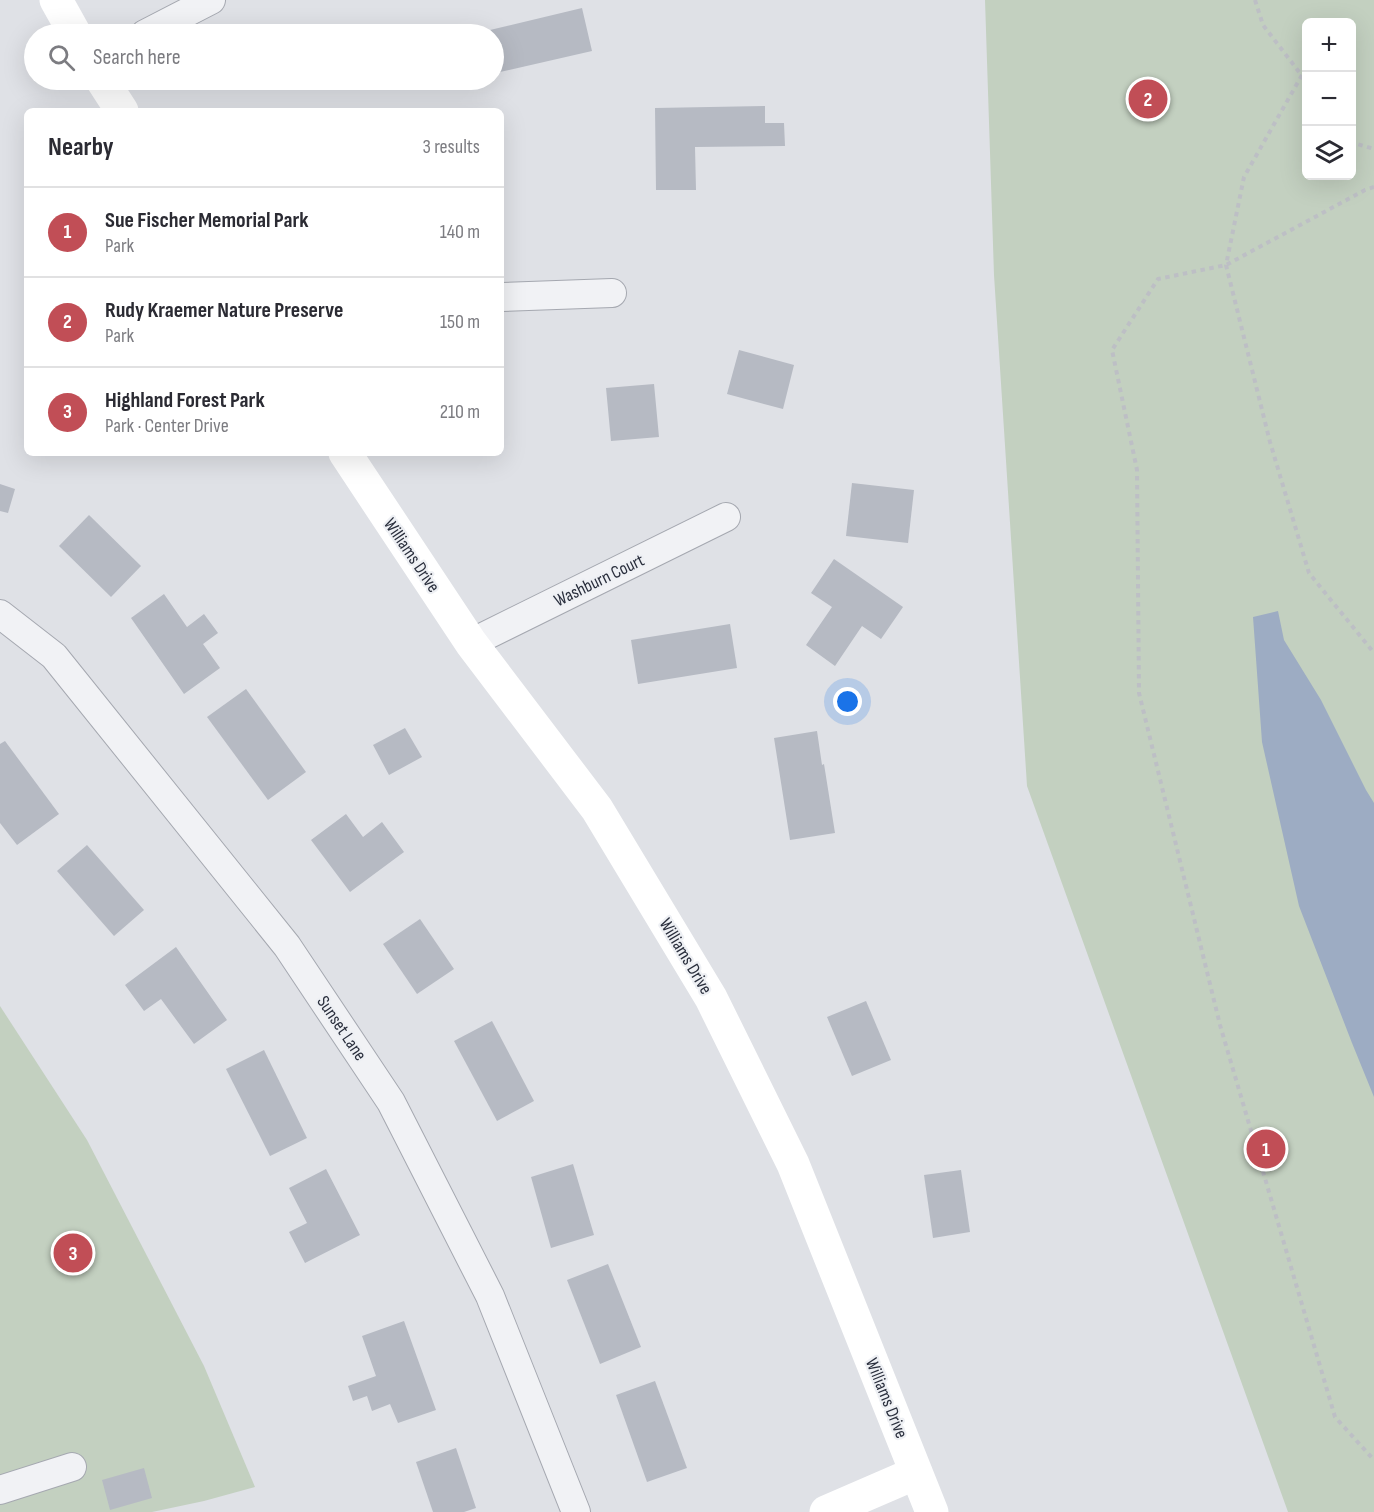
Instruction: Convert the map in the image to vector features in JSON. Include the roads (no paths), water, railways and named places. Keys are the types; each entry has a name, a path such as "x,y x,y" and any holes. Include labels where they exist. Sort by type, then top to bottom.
{"main road":[{"path":"56,0 69,24"},
{"path":"108,90 120,108"},
{"name":"Williams Drive","path":"347,456 471,644 597,809 711,998 793,1164 932,1512"},
{"path":"826,1512 916,1473"}],"street":[{"path":"164,24 211,0"},
{"path":"504,297 612,293"},
{"name":"Washburn Court","path":"471,644 726,517"},
{"name":"Sunset Lane","path":"0,614 54,656 287,946 391,1102 490,1296 576,1512"},
{"path":"0,1490 72,1467"}],"water":[{"path":"1278,611 1284,640 1321,700 1374,803 1374,1097 1299,906 1262,742 1253,617"}],"place":[{"name":"Rudy Kraemer Nature Preserve","path":"1148,99"},
{"name":"Sue Fischer Memorial Park","path":"1266,1149"},
{"name":"Highland Forest Park","path":"73,1253"}]}
